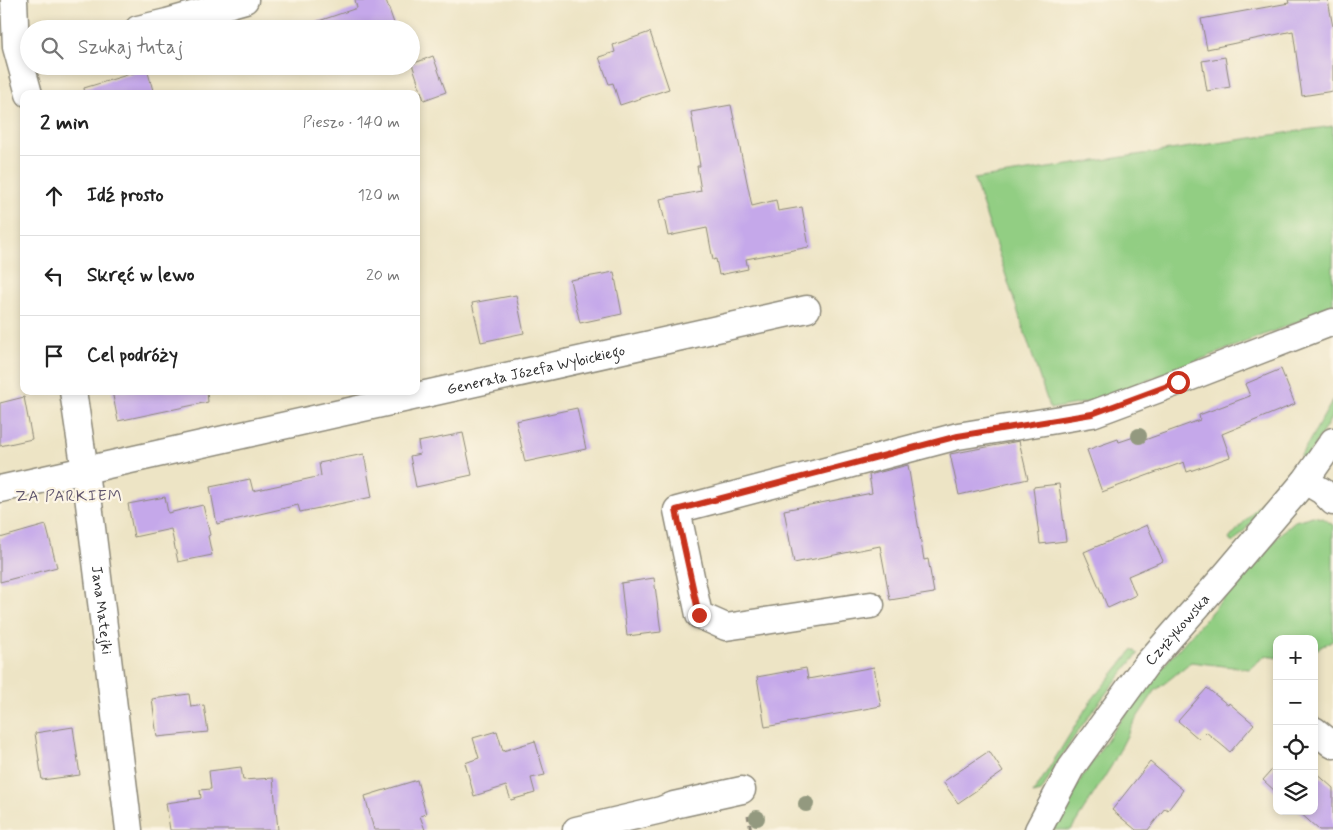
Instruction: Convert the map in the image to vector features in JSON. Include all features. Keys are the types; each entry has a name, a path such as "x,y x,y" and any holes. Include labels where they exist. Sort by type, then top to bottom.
{"street":[{"path":"14,0 15,48 20,64"},
{"path":"174,20 245,0"},
{"path":"23,75 28,90"},
{"name":"Generała Józefa Wybickiego","path":"0,489 807,309"},
{"path":"871,605 726,627 699,615 676,510 958,436 1092,414 1333,322"},
{"name":"Jana Matejki","path":"75,395 129,830"},
{"name":"Czyżykowska","path":"1038,830 1071,768 1145,666 1306,481 1333,442"},
{"path":"1306,481 1322,491 1333,502"},
{"path":"1318,733 1333,745"},
{"path":"576,830 742,790"}],"green space":[{"path":"1333,126 1333,308 1094,401 1050,409 974,179"},
{"path":"1333,400 1333,415 1307,458 1300,457"},
{"path":"1287,473 1288,482 1234,542 1231,542 1229,539"},
{"path":"1313,516 1323,518 1333,525 1333,640 1318,649 1318,635 1273,635 1273,657 1266,655 1249,669 1191,662 1155,691 1134,722 1112,765 1071,830 1053,830 1082,777 1112,732 1152,679 1281,533 1295,521"},
{"path":"1133,649 1138,654 1086,720 1062,755 1041,792 1033,794 1090,702"}],"building":[{"path":"355,0 386,0 393,20 322,20 357,8"},
{"path":"1288,0 1328,0 1333,27 1333,91 1302,96 1293,31 1207,49 1201,19 1289,3"},
{"path":"650,32 669,89 620,105 613,83 609,84 599,57 615,52 613,45"},
{"path":"433,56 446,92 424,100 416,75 420,75 420,61"},
{"path":"1225,57 1230,87 1207,91 1202,61"},
{"path":"127,75 149,75 153,90 84,90 84,88"},
{"path":"731,105 752,206 776,200 778,211 802,207 809,247 746,259 748,269 719,275 716,259 713,260 707,228 668,236 660,199 701,191 697,166 700,166 691,112"},
{"path":"614,272 622,314 580,323 570,280"},
{"path":"516,295 524,333 481,342 472,303"},
{"path":"1281,369 1295,404 1222,434 1230,457 1187,472 1184,462 1102,492 1087,450 1118,439 1119,442 1140,435 1142,441 1200,420 1199,415 1250,396 1245,384"},
{"path":"113,395 207,395 208,402 118,421"},
{"path":"24,397 32,439 0,446 0,403"},
{"path":"577,408 586,449 525,462 516,421"},
{"path":"463,433 472,475 416,487 410,456 420,454 418,442"},
{"path":"1019,441 1028,479 959,495 950,454"},
{"path":"364,454 372,497 300,512 298,505 217,524 210,487 250,479 253,491 321,476 319,463"},
{"path":"908,465 924,560 928,559 934,593 890,600 880,546 794,563 784,510 872,493 869,475"},
{"path":"1059,484 1066,541 1040,544 1033,487"},
{"path":"165,497 168,513 203,505 210,535 208,536 212,555 178,562 171,529 134,537 128,504"},
{"path":"46,525 57,567 0,582 0,538"},
{"path":"1147,525 1163,561 1128,576 1136,595 1108,608 1084,552"},
{"path":"654,578 661,632 627,636 621,583"},
{"path":"874,667 881,706 765,727 757,677 806,668 808,679"},
{"path":"1207,688 1254,724 1230,752 1206,732 1199,739 1178,721"},
{"path":"189,694 191,707 204,705 208,732 157,737 152,699"},
{"path":"73,727 80,775 42,780 35,733"},
{"path":"497,731 503,751 535,741 545,775 531,778 535,793 511,800 506,786 474,796 465,763 479,758 473,738"},
{"path":"989,751 1003,772 958,803 943,782"},
{"path":"1150,762 1183,790 1168,810 1165,808 1148,830 1136,830 1112,810"},
{"path":"241,767 243,780 273,778 278,830 170,830 166,803 201,798 200,790 211,789 209,771"},
{"path":"1273,769 1273,789 1263,780"},
{"path":"1318,775 1333,788 1333,830 1319,830 1302,815 1318,815"},
{"path":"417,780 426,814 420,816 425,830 374,830 365,796"}],"district":[{"name":"ZA PARKIEM","path":"69,495"}],"route":[{"path":"699,615 676,510 958,436 1092,414 1178,382"}]}
